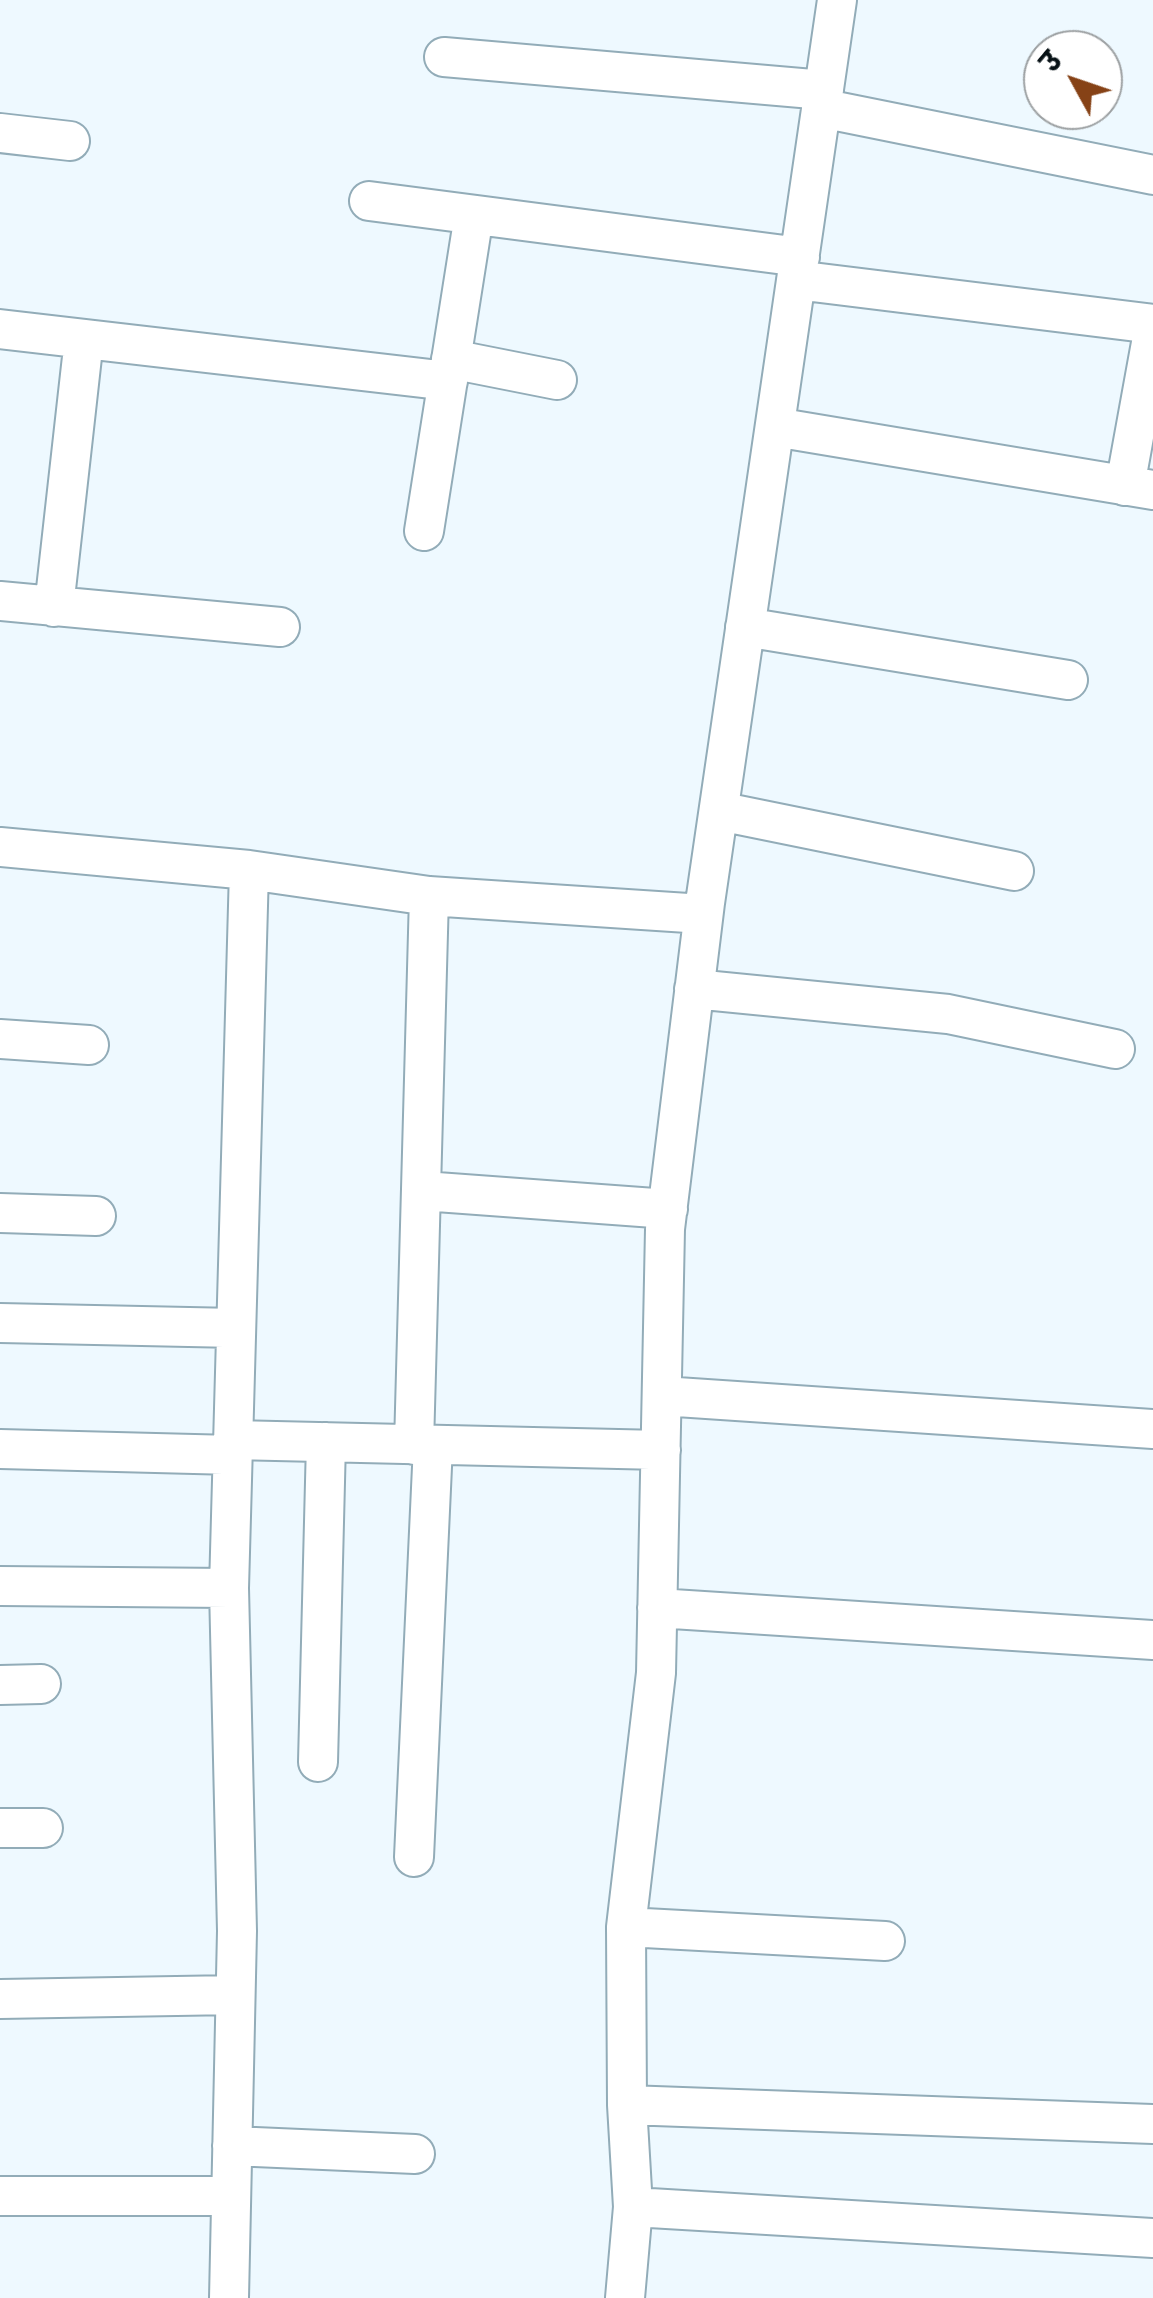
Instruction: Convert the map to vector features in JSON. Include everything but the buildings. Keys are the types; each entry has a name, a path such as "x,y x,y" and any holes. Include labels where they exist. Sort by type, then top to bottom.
{"street":[{"path":"625,2298 633,2207 627,2105 626,1927 656,1673 668,1209 704,914 837,0"},
{"path":"444,57 823,99 1153,175"},
{"path":"0,134 70,141"},
{"path":"369,201 1153,328 1139,488 774,427"},
{"path":"424,530 474,215"},
{"path":"0,329 556,380"},
{"path":"54,607 84,338"},
{"path":"0,601 280,627"},
{"path":"745,627 1068,680"},
{"path":"719,810 1014,871"},
{"path":"0,847 249,870 429,896 704,914"},
{"path":"230,2298 235,1995 229,1588 249,870"},
{"path":"414,1857 424,1445 423,1191 429,896"},
{"path":"694,989 948,1014 1115,1049"},
{"path":"0,1039 90,1045"},
{"path":"423,1191 668,1209"},
{"path":"0,1214 96,1216"},
{"path":"0,1323 236,1328"},
{"path":"662,1396 1153,1428"},
{"path":"318,1762 326,1442"},
{"path":"0,1449 233,1447 326,1442 661,1450"},
{"path":"0,1586 229,1588"},
{"path":"657,1608 1153,1640"},
{"path":"0,1684 41,1684"},
{"path":"0,1828 43,1828"},
{"path":"626,1927 886,1940"},
{"path":"0,1999 235,1995"},
{"path":"627,2105 1153,2124"},
{"path":"232,2146 416,2154"},
{"path":"0,2196 232,2196"},
{"path":"633,2207 1153,2238"}]}
